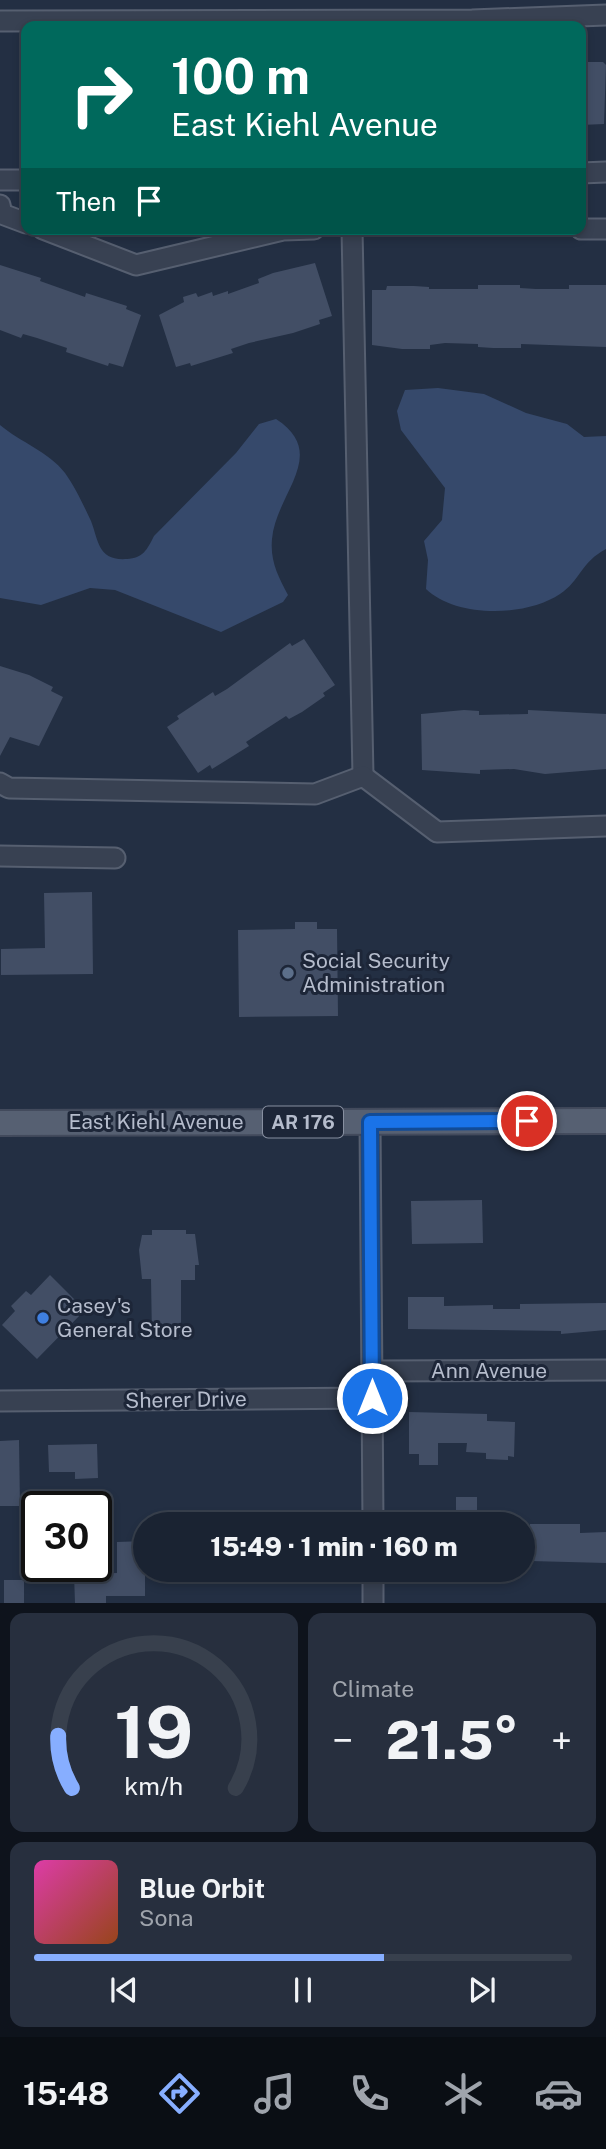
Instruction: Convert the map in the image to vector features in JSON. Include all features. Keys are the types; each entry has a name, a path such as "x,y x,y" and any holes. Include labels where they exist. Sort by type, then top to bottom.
{"main road":[{"name":"East Kiehl Avenue","path":"0,1123 606,1121"}],"street":[{"path":"0,21 472,20 606,15"},
{"path":"586,173 606,172"},
{"path":"0,180 21,180"},
{"path":"0,205 2,214 21,221"},
{"path":"586,229 606,229"},
{"path":"58,235 136,265 262,235"},
{"path":"352,235 363,776"},
{"path":"0,783 9,788 316,794 363,776"},
{"path":"363,776 437,832 606,826"},
{"path":"0,856 115,858"},
{"path":"370,1122 373,1512"},
{"name":"Ann Avenue","path":"372,1371 606,1370"},
{"name":"Sherer Drive","path":"0,1401 372,1398"},
{"path":"373,1582 373,1603"}],"water":[{"path":"438,388 484,394 526,413 567,424 584,437 606,436 606,549 591,560 567,589 546,602 511,610 473,609 455,605 426,589 428,560 424,541 442,520 445,488 401,430 397,411 405,390"},
{"path":"276,419 291,432 299,446 300,460 272,539 278,575 288,595 283,602 221,632 115,590 90,588 41,605 0,598 0,425 58,466 69,478 79,497 101,549 110,557 127,559 144,552 154,536 236,453 259,424"}],"building":[{"path":"586,62 603,62 606,65 604,124 586,125"},
{"path":"315,263 332,316 319,320 320,324 293,333 231,349 233,353 191,366 190,363 176,367 159,315 184,302 183,297 196,293 198,297 212,292 213,296 228,291 228,294 259,283 258,279 273,273"},
{"path":"0,265 41,278 40,281 85,297 86,293 127,306 126,309 141,315 123,367 109,363 108,366 66,352 67,348 37,338 23,334 21,338 0,330"},
{"path":"478,285 569,289 569,285 606,285 606,347 521,344 521,348 493,348 478,347 478,344 445,343 430,345 430,349 402,349 372,345 372,290 386,290 387,286 478,289"},
{"path":"304,639 335,685 323,693 325,696 302,712 289,719 286,716 246,742 249,746 212,769 210,765 198,773 167,727 179,719 177,716 213,692 215,696 290,643 292,646"},
{"path":"0,666 29,675 53,687 51,691 63,697 39,746 10,737 0,756"},
{"path":"528,710 606,714 606,769 545,774 514,769 480,770 480,774 422,770 421,714 479,711 479,715 528,714"},
{"path":"92,892 93,974 1,975 1,949 45,948 44,893"},
{"name":"Social Security Administration","path":"295,922 317,922 317,929 337,929 338,1016 239,1017 238,930 295,929"},
{"path":"482,1200 483,1243 412,1244 411,1201"},
{"path":"152,1230 186,1230 186,1234 195,1234 199,1265 195,1265 195,1280 181,1280 181,1336 152,1337 151,1279 142,1279 139,1250 142,1235 152,1235"},
{"name":"Casey's General Store","path":"50,1275 85,1310 37,1359 2,1325 15,1311 11,1306 26,1291 31,1295"},
{"path":"408,1297 444,1297 444,1306 493,1305 493,1309 520,1309 520,1304 606,1303 606,1330 561,1334 561,1331 408,1329"},
{"path":"409,1412 487,1414 487,1421 515,1422 514,1457 508,1456 508,1460 486,1459 486,1453 466,1452 467,1443 438,1443 438,1465 419,1465 419,1454 409,1454"},
{"path":"19,1440 20,1506 0,1506 0,1441"},
{"path":"97,1444 98,1478 75,1479 75,1472 49,1472 48,1445"},
{"path":"456,1497 477,1497 477,1510 456,1510"},
{"path":"535,1524 580,1524 580,1533 606,1532 606,1563 535,1561"},
{"path":"133,1541 133,1582 145,1582 145,1596 106,1596 106,1603 75,1603 74,1582 112,1582 112,1573 117,1573 117,1542"},
{"path":"4,1580 24,1582 24,1603 4,1603"}],"place":[{"name":"Social Security Administration","path":"288,973"},
{"name":"Casey's General Store","path":"43,1318"}],"route":[{"path":"372,1398 370,1122 527,1121"}]}
